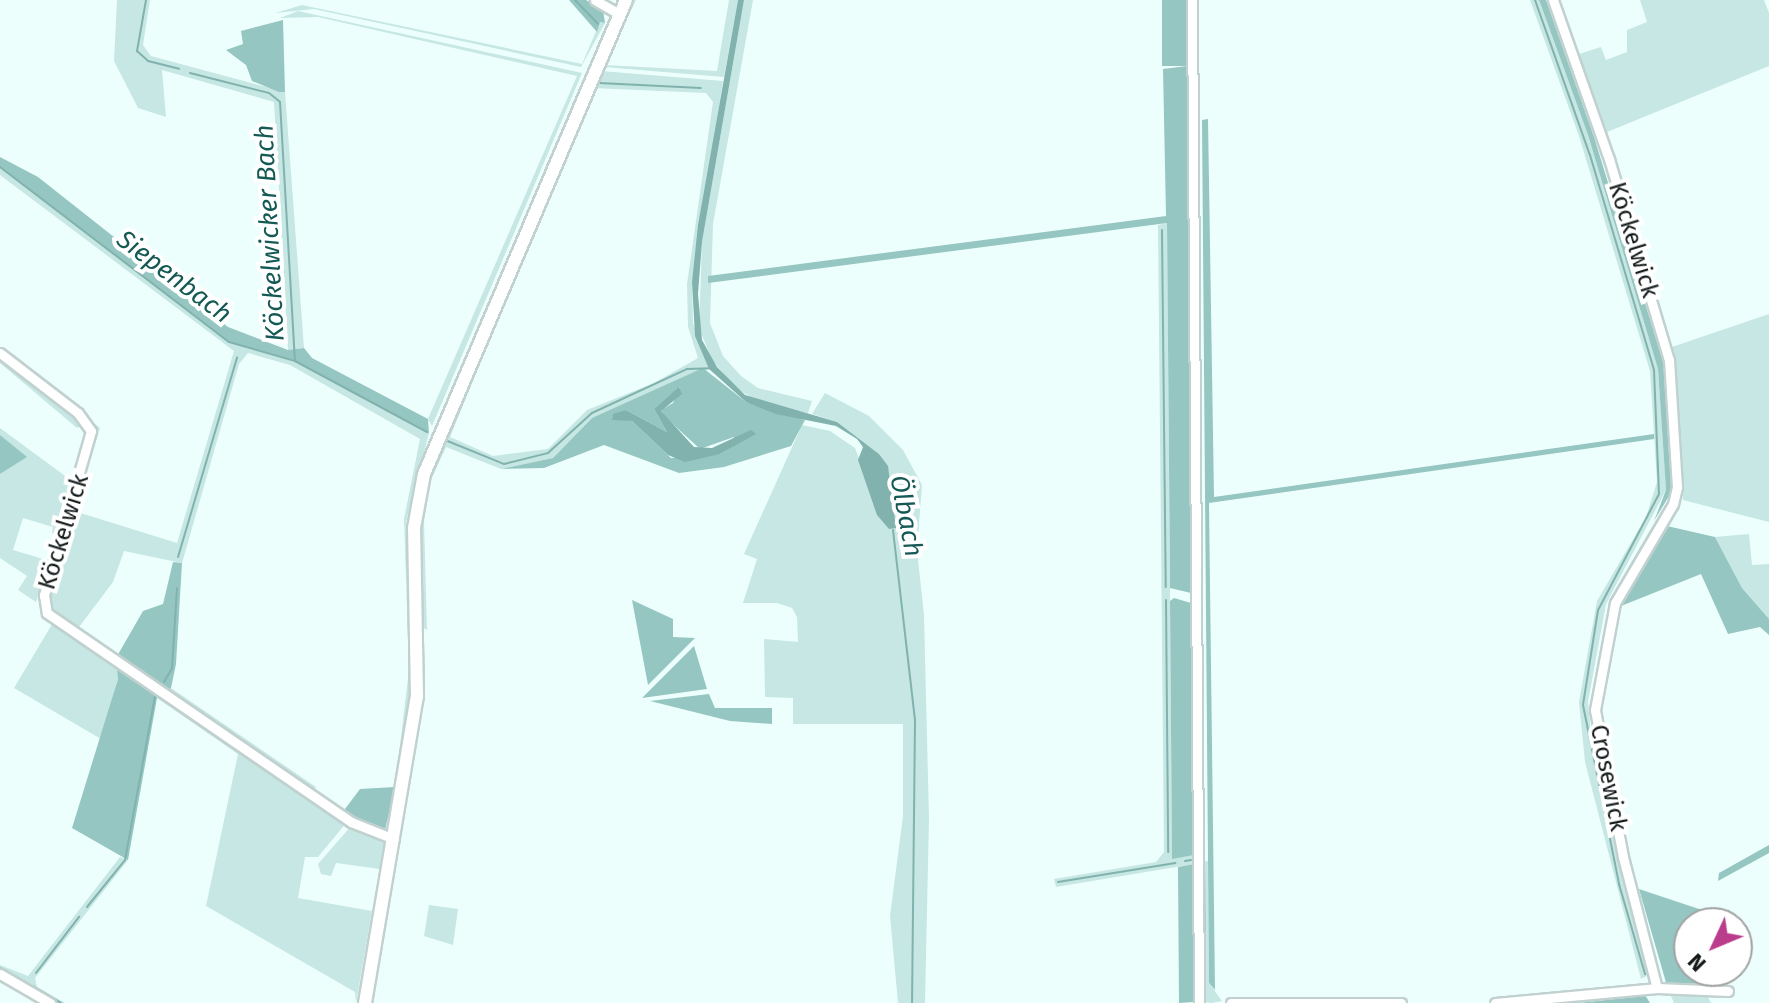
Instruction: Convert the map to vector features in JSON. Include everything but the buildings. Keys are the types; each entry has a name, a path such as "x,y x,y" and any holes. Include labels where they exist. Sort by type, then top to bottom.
{"main road":[{"path":"365,1003 417,697 414,528 424,474 626,0"}],"street":[{"path":"595,0 619,14"},
{"path":"1192,0 1199,1003"},
{"name":"Köckelwick","path":"1553,0 1609,159 1669,360 1677,487"},
{"name":"Köckelwick","path":"0,353 78,413 91,431 44,608 351,822 394,839"},
{"name":"Crosewick","path":"1657,988 1620,843 1595,710 1615,603 1673,504 1677,487"},
{"path":"0,974 50,1003"},
{"path":"1495,1003 1657,988 1728,991"},
{"path":"1231,1003 1401,1003"}],"shaded area":[{"path":"117,0 150,0 143,45 151,56 285,92 304,348 288,350 274,102 162,70 166,117 138,108 114,61"},
{"path":"569,0 586,0 603,10 605,23 600,22 597,32"},
{"path":"630,0 636,0 604,65 717,71 729,0 738,0 724,77 604,67 601,64"},
{"path":"738,0 744,0 702,242 698,294 702,340 717,367 745,395 837,422 879,454 888,466 896,528 889,529 877,515 858,460 863,447 857,439 836,426 776,414 746,402 709,369 695,336 692,282 698,225"},
{"path":"744,0 753,0 713,224 710,323 723,356 741,376 758,388 812,401 808,413 765,405 737,389 712,360 699,328 702,242"},
{"path":"1162,0 1186,0 1186,66 1162,66"},
{"path":"1530,0 1539,0 1588,135 1658,369 1666,490 1606,604 1588,702 1594,761 1649,975 1641,979 1585,762 1579,702 1597,601 1646,517 1657,482 1650,371 1579,136"},
{"path":"1539,0 1546,0 1594,137 1664,365 1672,491 1654,521 1666,490 1658,369 1588,135"},
{"path":"1640,0 1764,0 1769,13 1769,66 1607,132 1579,54 1601,47 1606,60 1627,52 1627,30 1647,22"},
{"path":"302,5 582,64 600,22 605,23 581,67 314,9 275,13"},
{"path":"298,11 582,73 432,426 428,419 577,76 318,17 280,18"},
{"path":"283,20 285,92 279,92 252,81 246,65 226,50 243,44 241,31"},
{"path":"1187,66 1191,593 1170,588 1167,223 708,283 708,276 1166,216 1163,69"},
{"path":"601,71 723,81 692,282 693,323 709,369 592,418 553,458 501,469 446,447 430,482 424,521 427,630 422,627 417,555 425,482 594,75","holes":["593,88 706,93 713,102 687,284 688,327 698,358 654,383 587,410 548,449 493,456 450,437"]},
{"path":"1208,119 1214,497 1654,434 1654,439 1209,503 1215,990 1209,983 1202,120"},
{"path":"0,157 38,177 228,327 288,350 304,348 312,358 428,419 429,433 295,361 229,342 0,167"},
{"path":"0,167 229,342 295,361 429,433 406,522 411,681 395,787 409,670 404,519 420,439 290,365 248,353 239,364 182,563 124,551 113,582 76,631 46,606 93,443 92,431 0,349 100,428 74,511 177,543 234,351 0,175"},
{"path":"1167,223 1172,858 1194,855 1194,864 1056,887 1054,879 1156,862 1164,852 1158,225"},
{"path":"1769,314 1769,522 1683,500 1672,347"},
{"path":"0,357 83,425 77,428 0,363"},
{"path":"703,368 746,402 805,420 791,446 724,467 679,473 604,445 544,468 501,469 553,458 592,418","holes":["680,387 673,403 661,410 664,416 700,449 734,437 732,447 720,454 671,458 632,421 612,417 626,410 667,432 654,409"]},
{"path":"679,387 682,394 661,411 694,447 712,448 751,430 756,434 720,454 685,462 668,455 632,421 612,420 613,414 626,410 667,432 654,409"},
{"path":"825,393 869,416 903,450 922,485 917,550 924,615 929,818 925,1003 898,1003 890,916 903,816 903,724 793,724 793,698 765,697 764,639 798,642 797,617 792,608 777,603 743,603 757,559 744,554 802,425 830,431 855,448 882,517 895,525 888,473 879,454 837,422 812,414"},
{"path":"0,428 76,484 60,536 52,533 53,527 23,518 13,550 50,561 36,602 18,590 27,576 0,558 0,474 26,457 0,435"},
{"path":"0,435 27,457 0,474"},
{"path":"1667,526 1715,537 1742,588 1769,619 1769,635 1760,627 1728,634 1701,574 1621,606"},
{"path":"1749,534 1752,565 1769,564 1769,619 1742,588 1715,537"},
{"path":"173,562 182,563 176,664 171,688 157,698 128,860 72,828 118,679 116,658 143,611 163,604"},
{"path":"1174,598 1191,603 1194,855 1172,859 1170,601"},
{"path":"632,600 673,619 673,637 695,638 648,685"},
{"path":"54,621 117,663 118,678 101,739 14,688"},
{"path":"694,646 707,689 642,698"},
{"path":"171,688 316,787 312,793 164,690"},
{"path":"160,693 347,822 318,857 305,857 298,898 372,911 356,1003 355,992 206,906 238,754 157,698"},
{"path":"709,694 715,708 772,708 772,724 730,721 650,701"},
{"path":"395,787 385,830 378,832 342,813 360,789"},
{"path":"352,825 384,842 380,869 336,863 331,876 321,874 318,864"},
{"path":"1769,845 1769,853 1718,881 1719,873"},
{"path":"120,857 128,860 35,978 37,987 65,1003 53,1003 0,972 0,965 28,976"},
{"path":"1208,861 1209,983 1222,1001 1212,1003 1202,1002 1200,862"},
{"path":"1194,864 1194,996 1193,1002 1179,1003 1178,867"},
{"path":"1639,889 1693,907 1673,907 1673,986 1667,986"},
{"path":"429,905 458,909 453,945 424,936"},
{"path":"1668,989 1704,989 1711,1003 1674,1003"},
{"path":"1645,995 1650,1003 1578,1003 1635,997"}],"waterway":[{"name":"Köckelwicker Bach","path":"146,0 137,51 148,61 179,69"},
{"path":"575,0 598,24"},
{"path":"1535,0 1590,155 1654,370 1659,494 1598,610 1583,705 1619,884 1645,974"},
{"name":"Köckelwicker Bach","path":"190,73 269,93 280,102 295,361"},
{"path":"599,83 701,88"},
{"name":"Siepenbach","path":"0,167 229,342 295,361 427,432"},
{"path":"1162,230 1166,587"},
{"path":"178,557 237,358"},
{"name":"Siepenbach","path":"445,440 504,464 548,453 592,413 687,369 711,368"},
{"name":"Ölbach","path":"893,530 915,720 912,1003"},
{"path":"164,682 172,668 177,588"},
{"path":"1166,600 1168,852"},
{"path":"87,907 125,860 155,696"},
{"path":"165,701 304,797"},
{"path":"1185,861 1191,860"},
{"path":"1058,882 1175,863"},
{"path":"1204,865 1205,999"},
{"path":"36,973 79,917"},
{"path":"0,968 22,980"},
{"path":"33,986 61,1003"}]}
